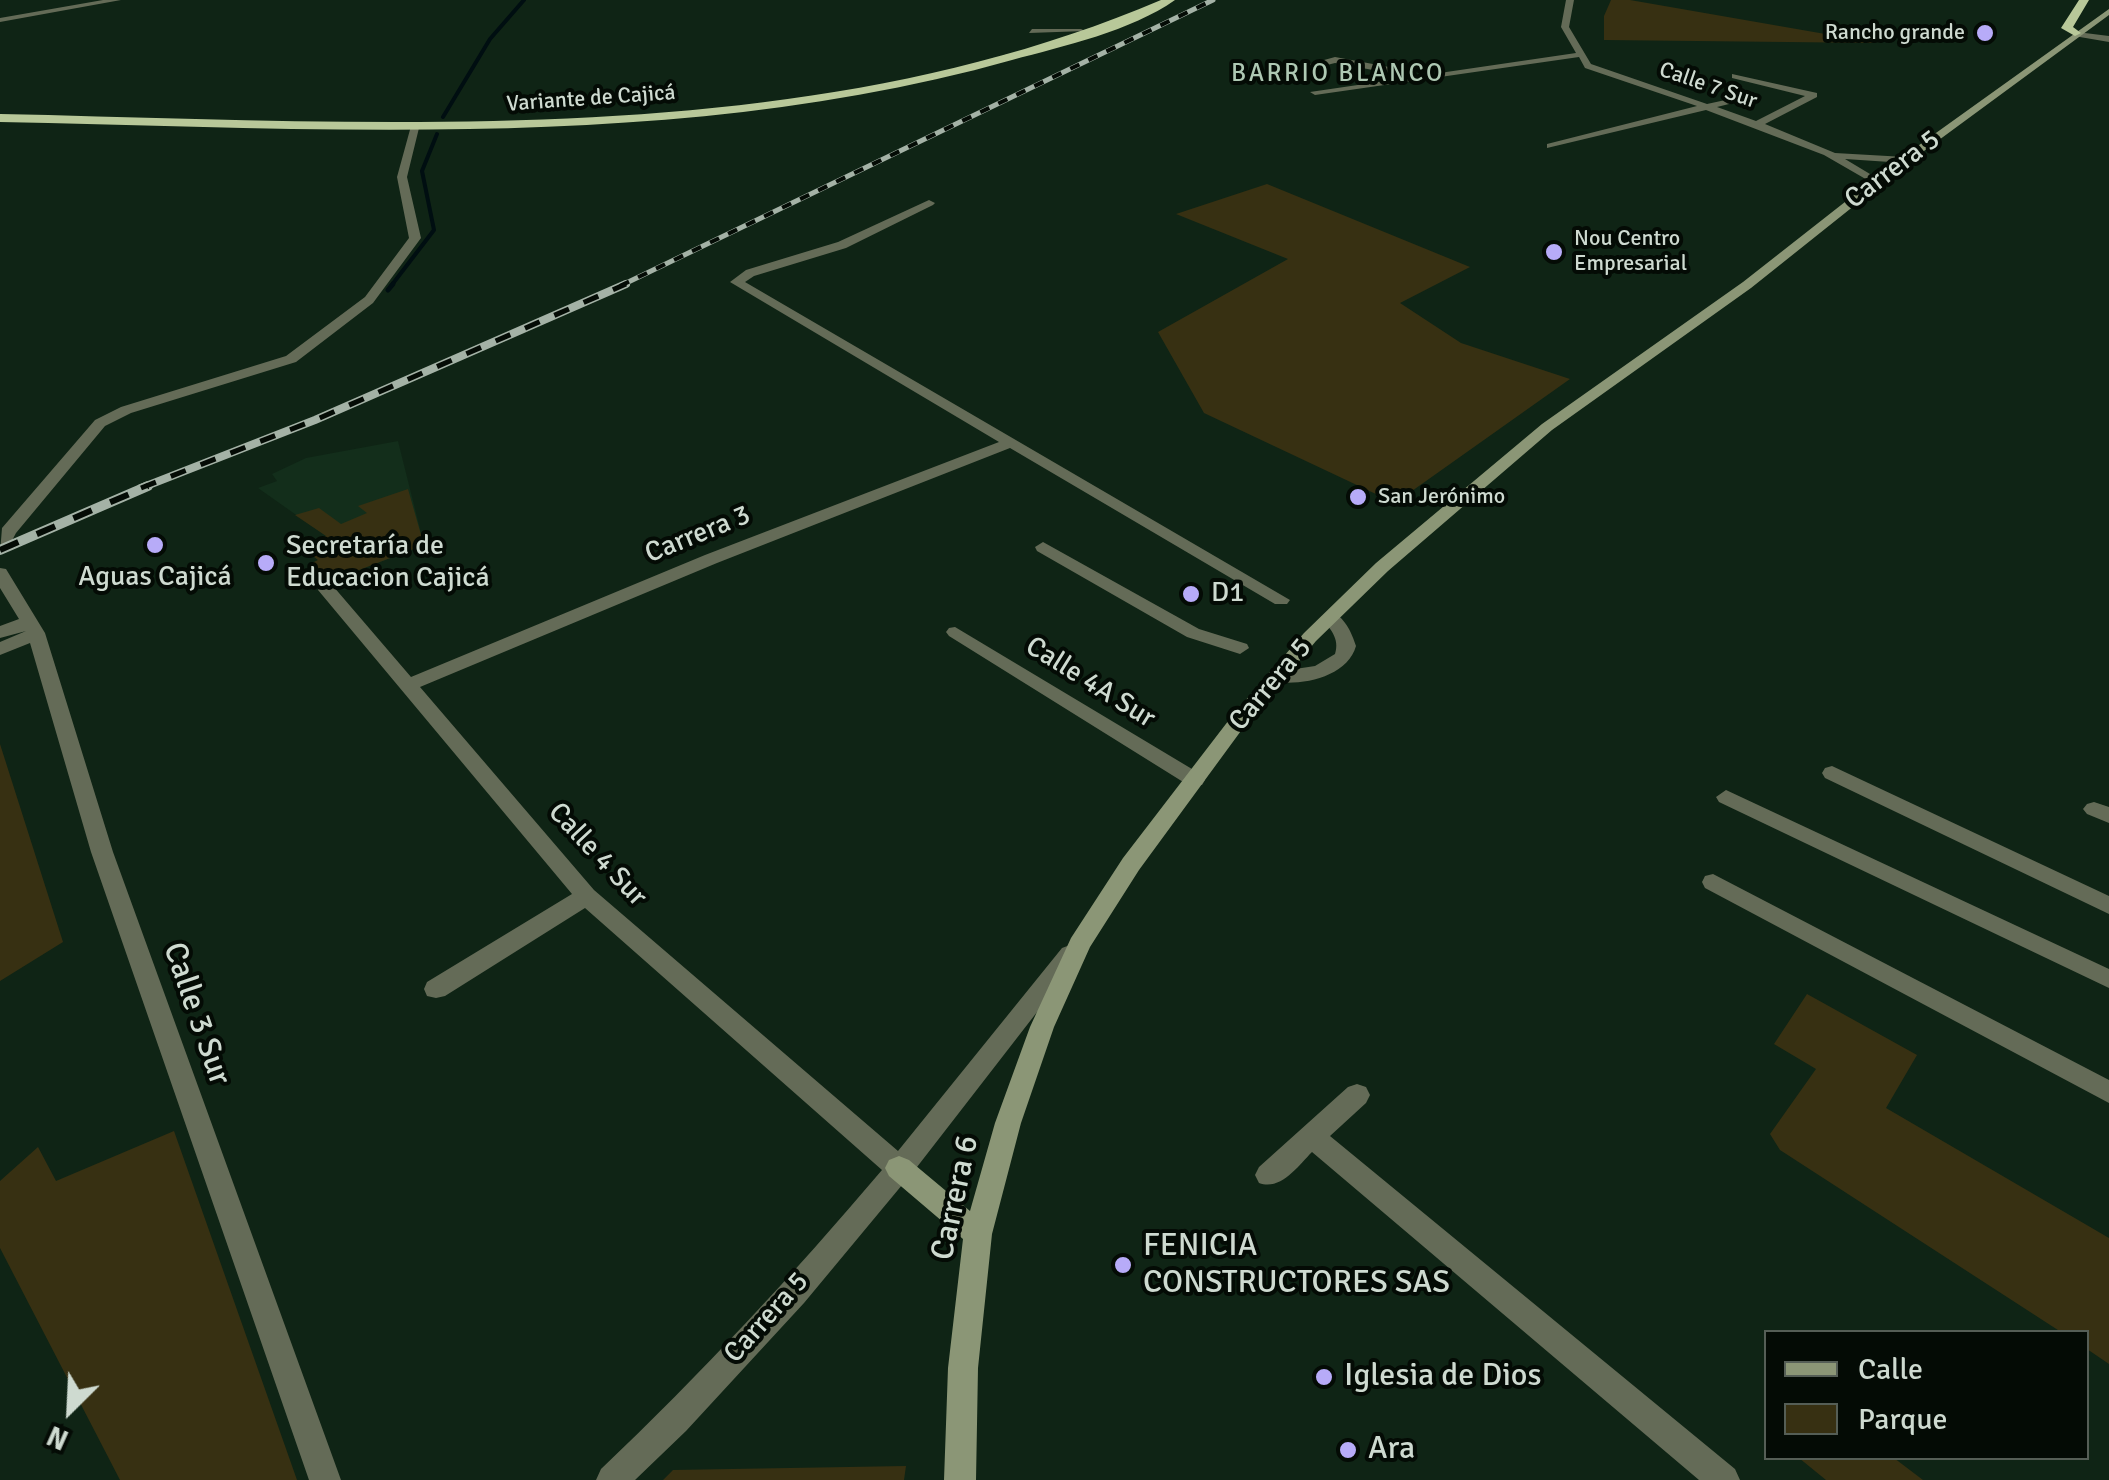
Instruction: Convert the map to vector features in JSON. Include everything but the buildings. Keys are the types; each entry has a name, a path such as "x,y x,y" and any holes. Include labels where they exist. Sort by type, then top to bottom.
{"highway":[{"name":"Variante de Cajicá","path":"482,123 772,98 882,81 1028,48 1081,32 1155,0"},
{"name":"Variante de Cajicá","path":"0,118 423,126 700,111 900,82 1073,40 1170,0"},
{"path":"2075,34 2066,28 2084,0"},
{"name":"Variante de Cajicá","path":"0,110 423,126"}],"main road":[{"name":"Carrera 5","path":"2075,34 2097,0"},
{"name":"Carrera 5","path":"1079,944 1196,780 1276,677 1330,617 1547,427 1747,284 1876,182 2109,11"},
{"name":"Carrera 6","path":"960,1480 963,1368 978,1234 1008,1123 1042,1027 1079,944"},
{"path":"899,1168 978,1234"}],"street":[{"path":"0,20 117,0"},
{"path":"1315,92 1578,54 1565,27 1570,0"},
{"path":"1028,48 1035,32 1081,32"},
{"path":"2075,34 2109,39"},
{"name":"Calle 7 Sur","path":"1578,54 1599,71 1708,106 1828,154"},
{"path":"1271,76 1335,60 1416,76"},
{"path":"1735,76 1814,95 1757,124"},
{"path":"1551,146 1750,96"},
{"path":"0,548 8,532 100,423 126,410 291,359 369,300 416,238 402,178 423,126"},
{"path":"1828,154 1906,160"},
{"path":"1828,154 1876,182"},
{"path":"928,203 842,245 750,273 736,282 1281,600"},
{"name":"Carrera 3","path":"411,684 710,559 1008,444"},
{"path":"1043,546 1193,632 1240,648"},
{"name":"Calle 3 Sur","path":"0,573 33,627 102,852 325,1480"},
{"name":"Calle 4 Sur","path":"327,590 411,684 586,896 899,1168"},
{"path":"1276,677 1309,676 1330,669 1343,658 1347,644 1343,630 1330,617"},
{"path":"0,633 33,627"},
{"path":"0,648 33,627"},
{"name":"Calle 4A Sur","path":"955,632 1196,780"},
{"path":"1832,772 2109,906"},
{"path":"1726,797 2109,979"},
{"path":"1714,882 2109,1092"},
{"path":"436,989 586,896"},
{"name":"Carrera 5","path":"612,1480 728,1362 899,1168 1079,944"},
{"path":"1268,1175 1358,1095"},
{"path":"1313,1138 1724,1480"}],"shaded area":[{"path":"398,441 424,545 315,587 306,575 315,570 308,565 318,560 309,553 321,547 314,542 326,536 258,488 277,481 272,474 306,458"}],"green space":[{"path":"1611,0 1630,0 1877,43 1604,40 1604,16"},
{"path":"1267,184 1470,267 1400,303 1461,343 1570,379 1395,503 1204,413 1158,332 1288,259 1176,214"},
{"path":"408,489 424,545 315,587 306,575 315,570 308,565 318,560 309,553 321,547 314,542 326,536 295,515 319,508 341,524 367,513 358,506"},
{"path":"0,744 63,942 0,981"},
{"path":"1807,994 1917,1055 1886,1108 2109,1238 2109,1364 2089,1350 2089,1330 2058,1330 1780,1150 1770,1134 1816,1069 1774,1044"},
{"path":"174,1131 297,1480 120,1480 0,1248 0,1181 38,1147 56,1181"},
{"path":"1801,1460 1897,1460 1923,1480 1826,1480"},
{"path":"906,1466 904,1480 663,1480 673,1470"}],"waterway":[{"path":"443,117 490,39 524,0"},
{"path":"391,286 434,230 422,171 437,134"},
{"path":"388,290 393,284"}],"railway":[{"path":"620,286 1213,0"},
{"path":"141,488 315,420 626,284"},
{"path":"0,550 148,486"}],"place":[{"name":"Rancho grande","path":"1985,33"},
{"name":"Nou Centro Empresarial","path":"1554,252"},
{"name":"San Jerónimo","path":"1358,497"},
{"name":"Aguas Cajicá","path":"155,545"},
{"name":"Secretaría de Educacion Cajicá","path":"266,563"},
{"name":"D1","path":"1191,594"},
{"name":"FENICIA CONSTRUCTORES SAS","path":"1123,1265"},
{"name":"Iglesia de Dios","path":"1324,1377"},
{"name":"Ara","path":"1348,1450"}],"district":[{"name":"BARRIO BLANCO","path":"1338,74"}]}
